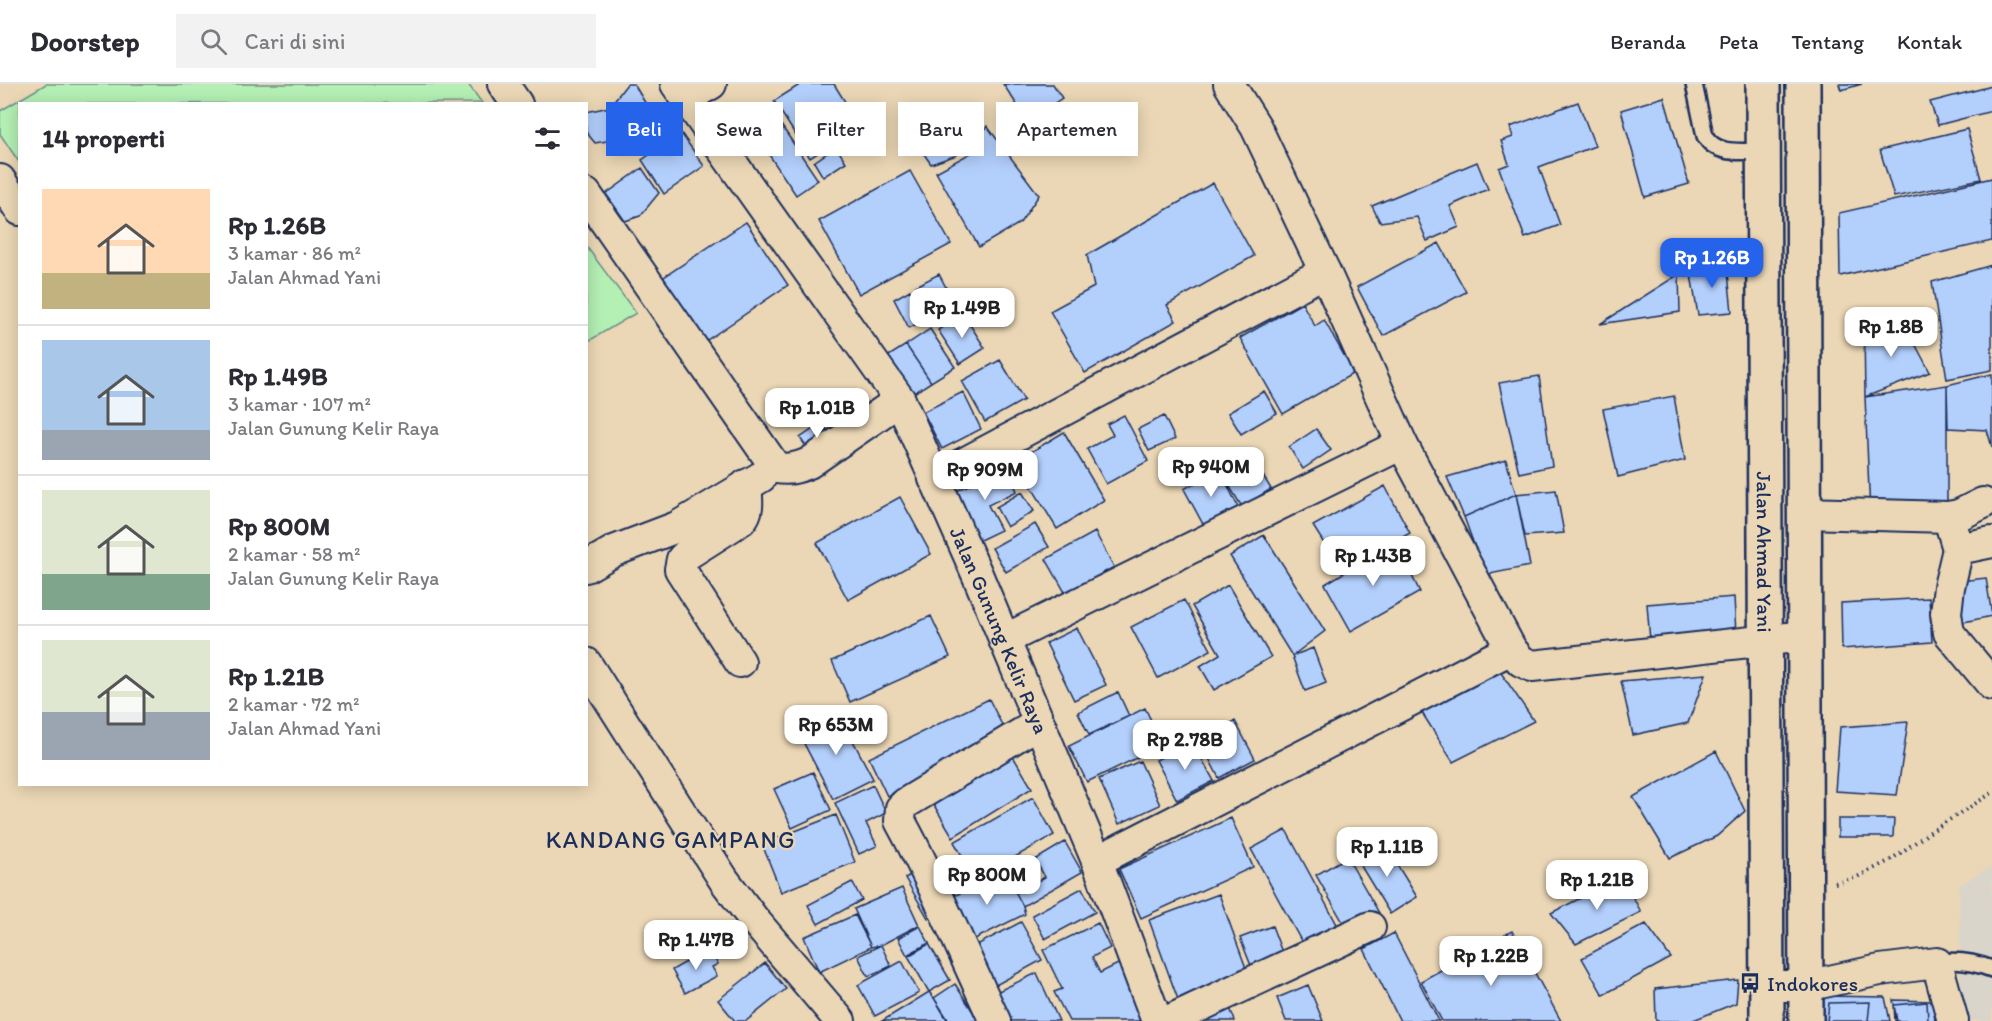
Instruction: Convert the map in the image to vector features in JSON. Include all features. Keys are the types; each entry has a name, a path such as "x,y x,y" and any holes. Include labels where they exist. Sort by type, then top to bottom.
{"main road":[{"name":"Jalan Ahmad Yani","path":"1763,84 1767,1021"},
{"name":"Jalan Ahmad Yani","path":"1803,84 1806,1021"}],"street":[{"path":"503,84 516,102"},
{"path":"1229,84 1256,127 1325,272 1402,444 1511,649 1521,661 1532,666 1805,636"},
{"name":"Jalan Gunung Kelir Raya","path":"691,89 908,419 1097,861 1158,1021"},
{"path":"0,180 18,207"},
{"path":"588,197 776,468"},
{"path":"934,479 1325,272"},
{"path":"588,566 614,552 747,497 776,468 797,468 908,419"},
{"path":"1004,640 1402,444"},
{"path":"740,662 680,569 680,563 686,555 746,516 747,497"},
{"path":"1804,513 1948,517 1959,515 1983,503"},
{"path":"1948,517 1958,549 1949,587 1946,613 1949,633 1992,685"},
{"path":"1958,549 1992,542"},
{"path":"1097,861 1511,649"},
{"path":"588,666 724,880 755,921 840,1021"},
{"path":"995,1021 921,858 900,821 900,815 906,803 1039,723"},
{"path":"1168,1021 1370,927"},
{"path":"1767,976 1880,970 1937,963 1953,1021"}],"lane":[{"path":"1694,84 1705,136 1709,143 1720,150 1762,151"},
{"path":"1937,963 1967,961 1992,969"}],"path":[{"path":"1805,886 1814,888 1855,878 1889,861 1992,793"}],"shaded area":[{"path":"1992,866 1992,1021 1961,1021 1959,885"}],"green space":[{"path":"46,84 468,84 481,102 18,102 18,161 0,134 0,111"},
{"path":"588,249 636,313 588,341"}],"building":[{"path":"627,84 634,84 645,102 613,102"},
{"path":"801,84 834,84 845,102 795,102 795,134 783,115 783,102 774,101"},
{"path":"1003,84 1053,84 1062,98 1056,102 1015,102"},
{"path":"1839,84 1862,84 1841,90"},
{"path":"1992,86 1992,111 1938,125 1930,102"},
{"path":"1664,97 1689,184 1645,197 1621,110"},
{"path":"1578,102 1595,146 1539,167 1560,225 1525,238 1499,168 1509,164 1501,141 1513,137 1510,127"},
{"path":"606,108 606,141 595,143 588,134 588,112"},
{"path":"987,126 996,138 996,156 1010,156 1039,195 1020,223 979,247 936,172 965,156 984,156 984,131"},
{"path":"783,128 795,146 795,156 802,156 818,180 796,195 770,156 783,156"},
{"path":"1967,129 1981,179 1894,197 1880,150"},
{"path":"683,136 704,166 664,194 642,160 648,156 683,156"},
{"path":"823,156 842,156 846,162 823,177 814,162"},
{"path":"925,156 954,156 931,164"},
{"path":"1477,162 1488,189 1450,206 1459,227 1427,241 1417,217 1380,222 1372,206"},
{"path":"642,168 659,193 640,216 625,221 606,194"},
{"path":"910,171 951,244 859,294 819,221"},
{"path":"1992,178 1992,241 1840,276 1839,213"},
{"path":"1213,183 1254,256 1167,305 1176,321 1085,373 1050,311 1094,287 1087,255"},
{"path":"746,222 788,285 704,342 661,279"},
{"path":"1439,243 1466,292 1383,336 1357,287"},
{"path":"1727,263 1732,312 1698,315 1690,269"},
{"path":"1992,265 1992,370 1947,379 1932,282"},
{"path":"939,274 955,305 932,317 916,286"},
{"path":"1679,274 1680,312 1600,324"},
{"path":"910,290 925,320 909,328 894,299"},
{"path":"1302,303 1315,326 1324,320 1354,373 1283,414 1240,338"},
{"path":"963,314 985,348 960,364 938,330"},
{"path":"1905,325 1930,372 1865,397 1864,329"},
{"path":"930,329 955,367 931,382 906,345"},
{"path":"906,345 931,382 911,395 887,357"},
{"path":"1000,360 1024,400 985,422 962,381"},
{"path":"1992,374 1992,447 1987,430 1948,428 1947,385"},
{"path":"1539,376 1552,466 1519,473 1499,383"},
{"path":"1947,385 1947,515 1870,514 1865,397"},
{"path":"1264,391 1277,413 1241,434 1228,413"},
{"path":"963,392 981,429 942,449 923,412"},
{"path":"1674,396 1685,460 1618,477 1603,409"},
{"path":"1124,415 1148,461 1106,484 1087,449 1113,435 1107,424"},
{"path":"1164,416 1175,439 1149,451 1138,429"},
{"path":"822,423 834,440 812,455 800,438"},
{"path":"1316,429 1331,450 1303,469 1289,447"},
{"path":"1064,432 1104,500 1057,529 1016,461"},
{"path":"1251,456 1271,489 1242,507 1222,474"},
{"path":"1506,460 1516,494 1464,517 1447,477"},
{"path":"1006,467 1017,491 988,505 1001,530 978,541 954,492"},
{"path":"1218,470 1238,507 1204,526 1184,489"},
{"path":"1385,486 1410,533 1342,572 1313,526"},
{"path":"1556,490 1564,533 1525,536 1516,494"},
{"path":"1022,492 1034,511 1007,527 996,507"},
{"path":"1516,494 1530,566 1485,575 1464,517"},
{"path":"900,497 931,554 848,600 817,543"},
{"path":"1035,524 1049,547 1006,572 992,548"},
{"path":"1095,532 1114,567 1066,594 1046,559"},
{"path":"1264,535 1325,631 1292,656 1230,556"},
{"path":"1395,542 1420,592 1351,631 1325,584"},
{"path":"1986,578 1992,616 1959,623 1960,581"},
{"path":"1228,585 1271,657 1214,690 1200,666 1220,654 1192,606"},
{"path":"1734,597 1736,634 1650,641 1647,604"},
{"path":"1929,598 1932,642 1842,649 1841,603"},
{"path":"1184,600 1211,650 1158,678 1131,627"},
{"path":"931,616 950,657 850,702 832,661"},
{"path":"1077,628 1106,685 1074,700 1046,643"},
{"path":"1313,648 1326,683 1305,691 1292,656"},
{"path":"1497,667 1534,721 1453,762 1419,708"},
{"path":"1706,674 1688,723 1633,735 1621,681"},
{"path":"1118,692 1129,716 1089,735 1078,712"},
{"path":"989,699 1008,737 887,796 869,758"},
{"path":"1145,708 1163,745 1087,782 1069,746"},
{"path":"838,712 873,779 833,799 798,732"},
{"path":"1235,721 1255,759 1219,778 1199,739"},
{"path":"1908,722 1897,795 1835,791 1840,727"},
{"path":"1192,741 1214,781 1177,800 1156,760"},
{"path":"1716,751 1745,811 1717,836 1670,858 1633,797"},
{"path":"1011,753 1032,788 953,837 932,802"},
{"path":"1140,761 1160,805 1119,824 1099,779"},
{"path":"813,772 831,810 792,828 774,789"},
{"path":"873,785 886,813 866,823 877,846 859,854 835,803"},
{"path":"1033,797 1054,835 976,879 954,842"},
{"path":"836,815 855,862 781,892 762,844"},
{"path":"1231,818 1253,867 1141,918 1119,869"},
{"path":"1838,819 1894,819 1893,837 1838,837"},
{"path":"1286,830 1340,930 1305,948 1251,849"},
{"path":"1065,842 1082,872 1023,906 1016,893 1045,877 1035,860"},
{"path":"1383,842 1417,897 1390,914 1356,858"},
{"path":"1347,857 1379,913 1348,931 1316,875"},
{"path":"917,871 940,911 928,918 905,878"},
{"path":"1004,871 1025,914 969,942 948,899"},
{"path":"1622,877 1641,912 1576,944 1551,913"},
{"path":"852,882 862,900 818,924 808,905"},
{"path":"902,888 919,925 881,945 871,947 854,909"},
{"path":"1082,888 1095,912 1045,939 1032,915"},
{"path":"1219,894 1250,979 1180,1005 1149,920"},
{"path":"855,915 871,947 819,972 804,937"},
{"path":"1021,922 1042,960 992,987 971,948"},
{"path":"1098,923 1110,948 1092,957 1100,973 1120,963 1148,1021 1069,1021 1054,992 1062,989 1043,950"},
{"path":"1646,924 1671,958 1603,995 1582,958"},
{"path":"920,926 929,943 907,955 898,938"},
{"path":"1272,926 1285,960 1254,973 1240,938"},
{"path":"1512,931 1561,1021 1442,1021 1421,981"},
{"path":"1394,933 1439,1021 1400,1021 1364,949"},
{"path":"929,944 950,980 929,992 908,956"},
{"path":"881,945 891,966 868,976 858,956"},
{"path":"709,949 718,964 712,967 717,976 685,993 672,970"},
{"path":"902,961 919,993 875,1016 858,985"},
{"path":"765,963 786,989 746,1021 735,1021 718,1000"},
{"path":"1037,973 1059,1021 1007,1021 994,993"},
{"path":"1738,980 1736,1003 1691,1021 1656,1021 1655,989"},
{"path":"955,984 979,1021 949,1021 934,998"},
{"path":"1308,985 1323,1021 1286,1021 1277,998"},
{"path":"929,992 948,1021 882,1021"},
{"path":"1821,996 1885,997 1890,1021 1823,1021"},
{"path":"1893,1000 1933,1001 1935,1021 1897,1021"},
{"path":"1870,1002 1868,1021 1827,1021 1829,1003"},
{"path":"1927,1002 1928,1021 1895,1021 1894,1005"},
{"path":"1230,1008 1235,1021 1201,1021"}],"place":[{"name":"Indokores","path":"1750,983"}],"district":[{"name":"KANDANG GAMPANG","path":"671,839"}]}
